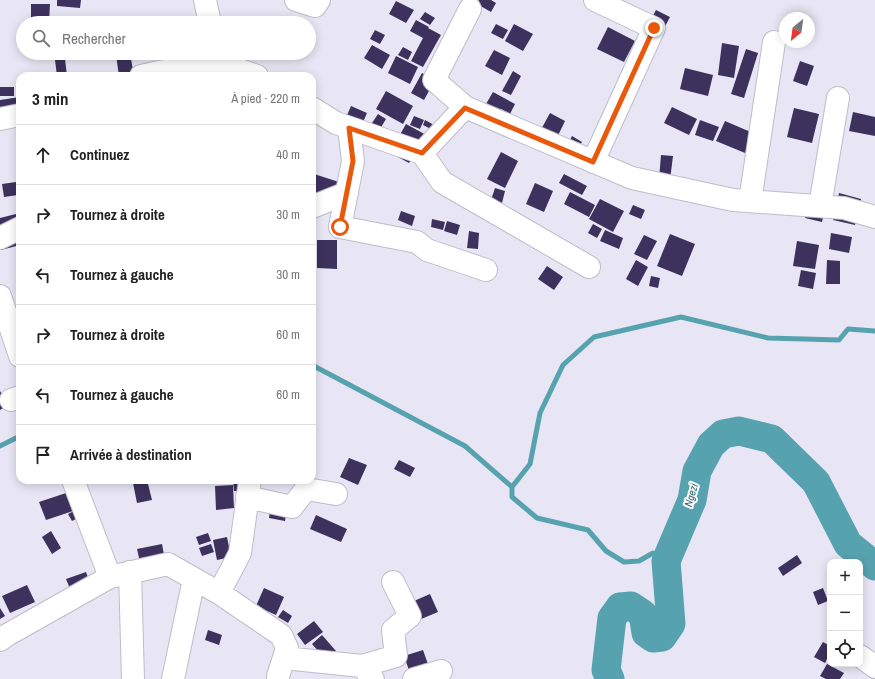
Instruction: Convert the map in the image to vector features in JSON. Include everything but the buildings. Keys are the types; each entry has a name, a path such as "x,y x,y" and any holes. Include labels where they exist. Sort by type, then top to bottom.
{"street":[{"path":"205,0 208,16"},
{"path":"296,0 315,6 319,0"},
{"path":"593,162 654,28 595,0"},
{"path":"470,9 434,80 465,108 632,178 732,200 844,208 875,217"},
{"path":"750,201 774,42"},
{"path":"164,72 210,60"},
{"path":"222,60 248,72"},
{"path":"820,206 838,98"},
{"path":"422,153 465,108"},
{"path":"316,110 336,123 422,153 442,182 589,267"},
{"path":"349,128 353,161 340,227 417,242 427,250 486,270"},
{"path":"316,205 347,192"},
{"path":"0,238 16,230"},
{"path":"0,296 16,344"},
{"path":"75,484 120,574 133,679"},
{"path":"219,593 240,553 248,489 292,507 306,489 336,494"},
{"path":"0,640 120,574 168,564 219,593 281,635 287,648 278,679"},
{"path":"173,679 194,579"},
{"path":"284,658 368,672 396,656 394,630 410,616 393,582"},
{"path":"863,658 875,667"},
{"path":"414,679 440,671"}],"waterway":[{"path":"666,561 659,555 653,553 639,561 624,562 606,551 588,530 537,518 512,497 512,487 530,464 540,413 563,365 594,337 681,317 768,338 839,340 848,329 875,331"},
{"path":"316,367 465,446 512,487"},
{"name":"Ngezi","path":"610,679 606,670 612,618 620,607 631,606 643,614 646,633 653,638 662,637 671,624 666,561 692,500 697,471 711,445 723,434 739,431 772,439 816,482 848,544 875,566"},
{"path":"0,446 16,438"}],"route":[{"path":"340,227 353,161 349,128 422,153 465,108 593,162 654,28"}]}
